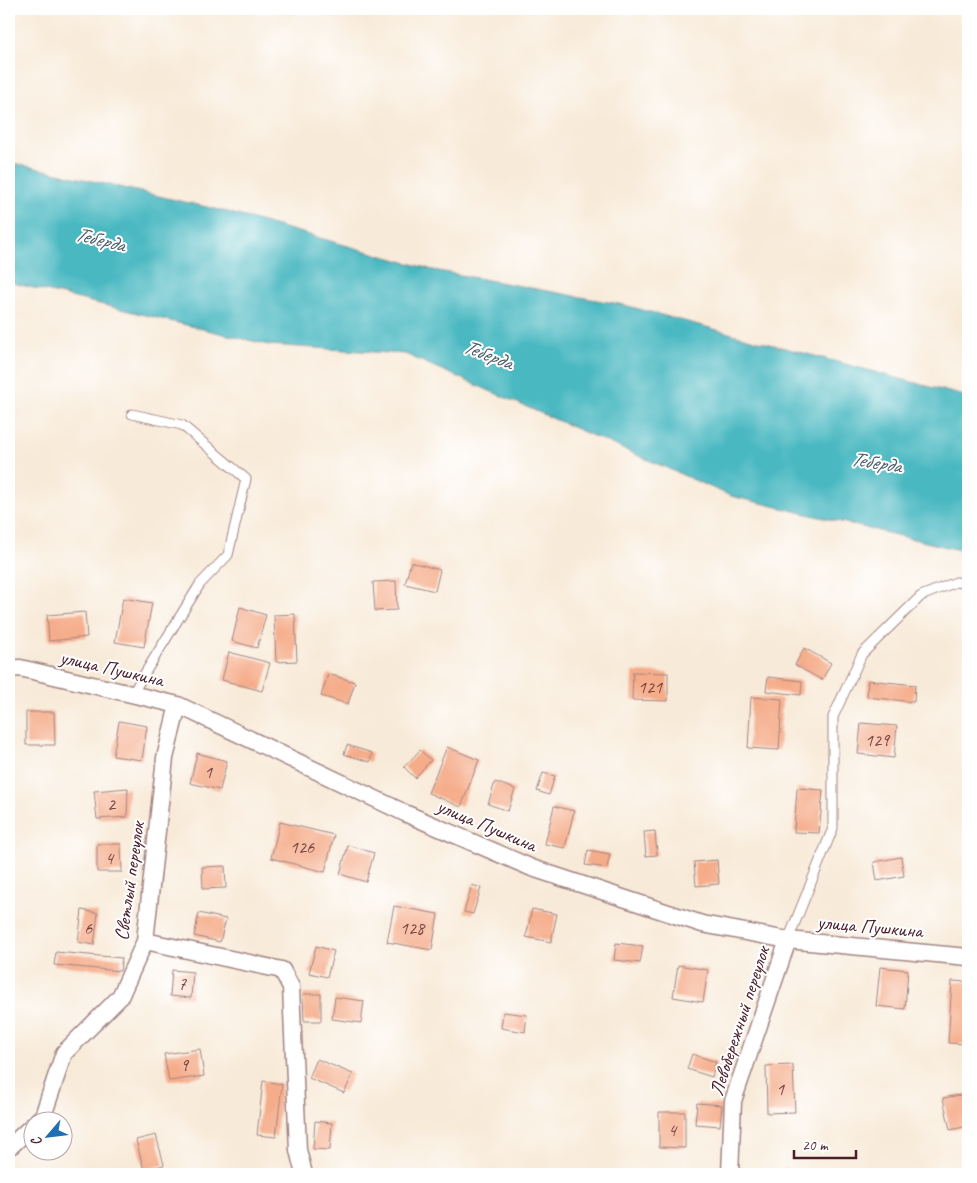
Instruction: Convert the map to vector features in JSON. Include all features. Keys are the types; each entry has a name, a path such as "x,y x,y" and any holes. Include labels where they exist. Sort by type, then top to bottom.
{"street":[{"name":"улица Пушкина","path":"9,669 20,668 178,705 407,814 532,868 702,924 788,940 968,957"},
{"name":"Светлый переулок","path":"45,1110 64,1053 120,997 145,941 165,758 178,705"},
{"name":"Левобережный переулок","path":"730,1174 733,1102 788,940"},
{"path":"145,941 282,970 291,987 298,1150 304,1174"},
{"path":"9,1146 22,1136"}],"lane":[{"path":"132,414 182,425 246,479 228,555 200,584 132,694"},
{"path":"788,940 833,828 832,717 862,654 921,596 956,582 968,584"}],"water":[{"name":"Теберда","path":"9,162 224,211 433,270 624,305 968,397 968,552 731,496 405,354 269,345 9,282"}],"building":[{"path":"411,562 440,570 435,591 405,584"},
{"path":"396,581 397,610 375,611 373,582"},
{"path":"123,598 152,603 144,647 115,642"},
{"path":"240,607 266,615 257,648 232,641"},
{"path":"85,612 87,637 49,641 47,615"},
{"path":"295,614 297,661 276,662 274,615"},
{"path":"804,648 831,663 822,680 795,665"},
{"path":"229,652 270,663 262,691 222,680"},
{"path":"633,672 668,673 668,701 632,700"},
{"path":"328,674 355,682 348,704 321,696"},
{"path":"768,677 802,681 801,695 766,691"},
{"path":"868,680 915,685 914,702 867,697"},
{"path":"751,697 782,699 779,750 748,748"},
{"path":"26,712 54,712 55,745 26,745"},
{"path":"119,721 147,726 142,760 113,756"},
{"path":"861,723 897,726 894,758 858,754"},
{"path":"347,745 372,753 370,762 344,754"},
{"path":"447,747 479,760 461,807 428,793"},
{"path":"420,750 431,760 415,778 404,767"},
{"path":"197,753 227,761 220,790 190,783"},
{"path":"543,773 555,776 549,795 537,791"},
{"path":"495,782 515,789 508,811 488,804"},
{"path":"128,788 127,817 97,819 94,791"},
{"path":"797,788 823,790 819,833 794,832"},
{"path":"554,806 574,811 565,848 545,844"},
{"path":"280,822 334,835 325,872 271,858"},
{"path":"655,831 657,855 646,856 644,832"},
{"path":"97,844 121,844 122,872 97,872"},
{"path":"348,845 374,853 366,882 340,874"},
{"path":"588,850 610,854 607,868 585,865"},
{"path":"901,857 904,876 877,881 874,862"},
{"path":"717,860 719,884 696,886 694,862"},
{"path":"225,866 226,888 203,889 202,867"},
{"path":"472,885 481,888 473,914 464,912"},
{"path":"394,906 438,914 432,950 387,942"},
{"path":"532,909 557,914 551,942 526,937"},
{"path":"82,910 98,913 94,945 78,942"},
{"path":"199,913 226,919 220,942 194,936"},
{"path":"616,943 643,946 640,963 614,960"},
{"path":"316,946 334,951 327,977 309,973"},
{"path":"56,952 122,958 120,971 54,965"},
{"path":"678,965 708,970 703,1002 673,997"},
{"path":"880,967 908,970 905,1009 876,1006"},
{"path":"172,970 193,972 191,998 170,996"},
{"path":"952,981 968,982 968,1044 948,1043"},
{"path":"303,994 321,994 321,1021 304,1021"},
{"path":"335,997 364,1001 361,1023 332,1019"},
{"path":"503,1012 527,1015 525,1032 501,1028"},
{"path":"200,1049 204,1076 169,1081 164,1054"},
{"path":"692,1054 716,1062 712,1077 687,1069"},
{"path":"317,1059 353,1074 344,1093 309,1078"},
{"path":"793,1065 795,1112 767,1113 766,1066"},
{"path":"263,1081 282,1084 276,1137 257,1135"},
{"path":"966,1094 968,1126 950,1130 943,1098"},
{"path":"697,1103 722,1105 720,1126 695,1124"},
{"path":"659,1112 685,1112 685,1148 659,1147"},
{"path":"315,1121 332,1123 330,1150 313,1149"},
{"path":"156,1135 164,1165 144,1170 136,1140"},
{"path":"791,1171 791,1174 773,1174 773,1173"}]}
